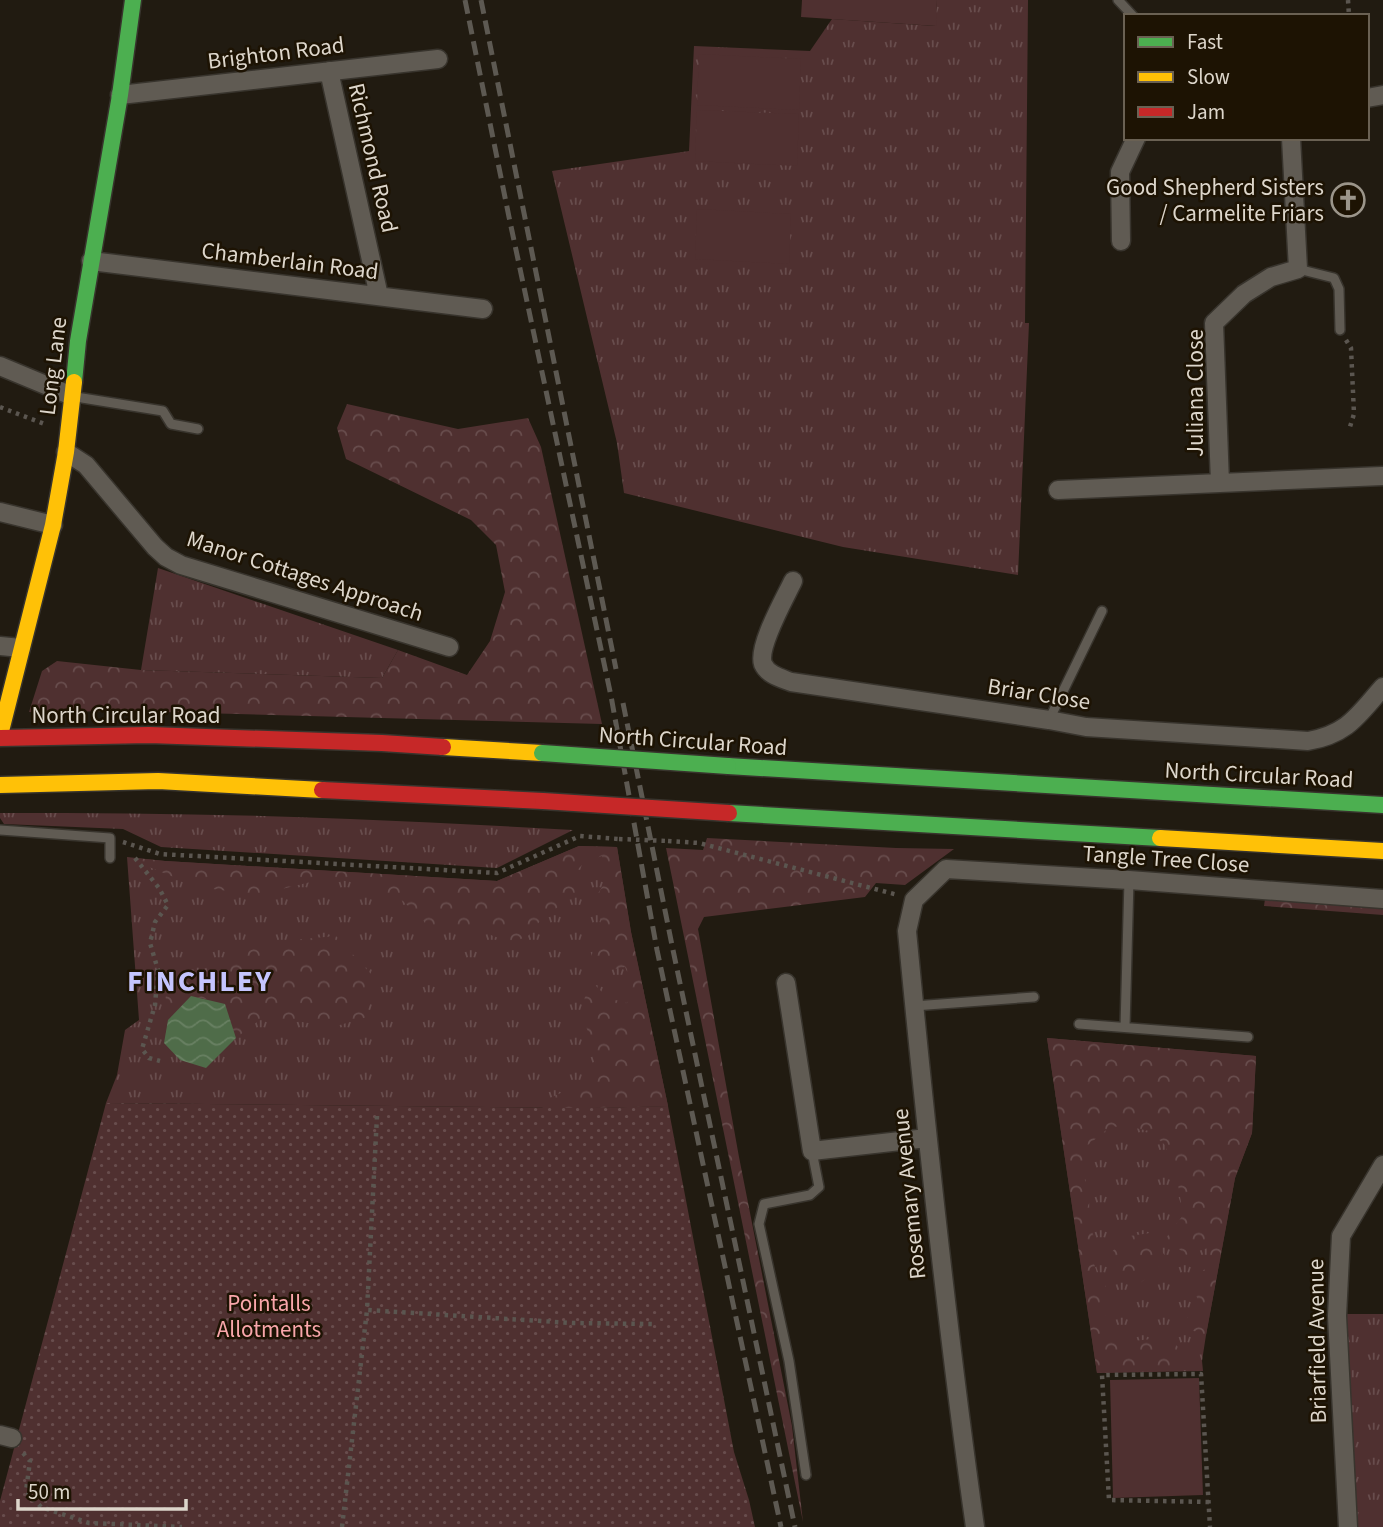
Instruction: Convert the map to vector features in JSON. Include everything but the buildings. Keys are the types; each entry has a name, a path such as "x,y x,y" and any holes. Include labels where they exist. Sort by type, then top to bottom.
{"main road":[{"name":"Long Lane","path":"0,736 53,525 66,452 78,341 120,95 133,0"},
{"name":"North Circular Road","path":"0,736 149,735 383,743 1383,805"},
{"path":"0,785 158,781 1383,851"}],"street":[{"name":"Brighton Road","path":"120,95 438,59"},
{"name":"Richmond Road","path":"328,71 379,296"},
{"path":"1121,241 1120,172 1135,140"},
{"path":"1291,140 1298,269"},
{"name":"Chamberlain Road","path":"91,261 483,309"},
{"name":"Juliana Close","path":"1220,483 1214,323 1244,294 1270,277 1298,269"},
{"path":"0,366 72,396"},
{"name":"Manor Cottages Approach","path":"66,452 86,465 155,547 181,565 449,648"},
{"name":"Juliana Close","path":"1058,490 1382,476"},
{"path":"0,512 53,525"},
{"name":"Briar Close","path":"793,581 763,646 763,663 768,670 791,682 1086,727 1308,741 1323,738 1349,725 1383,687"},
{"path":"0,646 21,648"},
{"name":"Tangle Tree Close","path":"946,869 1383,899"},
{"name":"Rosemary Avenue","path":"946,869 914,900 907,931 957,1403 975,1527"},
{"path":"786,983 812,1151 927,1138"},
{"name":"Briarfield Avenue","path":"1348,1527 1337,1316 1341,1236 1383,1165"}],"lane":[{"path":"1118,0 1131,14"},
{"path":"1298,269 1334,278 1339,289 1340,330"},
{"path":"72,396 163,411 171,424 198,429"},
{"path":"1049,720 1102,611"},
{"path":"0,830 110,838 110,858"},
{"path":"1125,1027 1129,880"},
{"path":"914,1006 1034,997"},
{"path":"1079,1024 1248,1037"},
{"path":"806,1475 789,1361 759,1224 764,1204 810,1195 819,1186 812,1151"}],"path":[{"path":"1340,330 1351,348 1354,414 1349,430"},
{"path":"0,407 68,433"},
{"path":"110,838 160,854 497,873 580,836 699,843 894,894"},
{"path":"135,858 159,888 168,905 155,922 150,943 158,970 155,1005 142,1049 149,1058 160,1060"},
{"path":"342,1527 367,1310 377,1116"},
{"path":"367,1310 572,1323 652,1324"},
{"path":"1209,1502 1109,1500 1102,1375 1201,1374 1209,1502 1210,1527"},
{"path":"6,1436 30,1461 26,1491 41,1507 89,1523 182,1527"}],"green space":[{"path":"802,0 937,0 936,26 801,17"},
{"path":"937,0 1028,0 1025,323 1029,323 1018,575 843,547 624,493 617,443 552,171 689,151 694,46 810,51 832,19 935,26"},
{"path":"699,54 801,59 799,110 697,105"},
{"path":"697,110 799,114 797,166 695,161"},
{"path":"697,209 791,214 789,264 695,259"},
{"path":"347,404 458,429 528,418 541,447 602,724 127,711 29,712 42,671 57,661 141,670 382,678 398,650 467,675 490,641 505,592 496,545 471,520 346,459 337,428"},
{"path":"158,568 398,650 382,678 141,670"},
{"path":"0,813 263,816 573,830 497,868 161,847 123,829 4,824"},
{"path":"707,838 954,849 905,885 876,883 865,897 704,917 698,929 792,1426 803,1522 666,848 703,850"},
{"path":"579,846 617,847 631,932 668,1106 588,1108 106,1103 117,1075 125,1030 139,1020 127,857 497,881"},
{"path":"579,846 617,847 631,932 668,1106 542,1108 554,1096 588,1081 596,1064 582,1010 589,979 608,998 627,1003 633,985 625,967 599,972 591,958 601,920 594,900 607,879 602,856 585,862 574,873 575,894 540,921 528,936 511,943 473,928 437,934 403,901 369,883 323,879 257,895 198,887 149,867 135,858 497,881"},
{"path":"1265,899 1383,904 1383,915 1264,906"},
{"path":"336,936 371,974 367,1017 333,1027 265,1016 236,1038 224,1003 191,996 168,1020 164,981 201,970 270,942"},
{"path":"1047,1038 1256,1056 1252,1133 1235,1178 1206,1335 1203,1371 1097,1373"},
{"path":"1047,1038 1256,1056 1252,1133 1235,1178 1206,1335 1191,1330 1187,1318 1199,1304 1194,1288 1195,1273 1206,1269 1208,1248 1186,1255 1166,1238 1183,1215 1176,1172 1165,1145 1149,1131 1126,1126 1110,1127 1088,1145 1082,1166 1094,1237 1091,1254 1097,1273 1110,1293 1103,1330 1114,1343 1170,1337 1181,1351 1177,1363 1166,1371 1097,1373"},
{"name":"Pointalls Allotments","path":"106,1103 588,1108 668,1106 734,1452 755,1527 0,1527 0,1501"},
{"path":"1150,1233 1165,1256 1155,1272 1140,1283 1119,1276 1109,1254 1130,1236"},
{"path":"1338,1314 1383,1314 1383,1527 1348,1527"},
{"path":"1199,1378 1203,1495 1113,1498 1110,1380"}],"water":[{"path":"191,996 225,1004 236,1038 206,1068 180,1060 164,1043 168,1020"}],"railway":[{"path":"465,0 611,696 657,950 781,1527"},
{"path":"481,0 616,669"},
{"path":"623,703 795,1527"}],"traffic: fast":[{"path":"74,382 78,341 120,95 133,0"},
{"path":"542,753 728,766"},
{"path":"728,766 1383,805"},
{"path":"729,813 1160,838"}],"traffic: slow":[{"path":"0,735 53,525 66,452 74,382"},
{"path":"443,747 542,753"},
{"path":"0,785 158,781 322,790"},
{"path":"1160,838 1383,851"}],"traffic: jam":[{"path":"0,738 149,735 443,747"},
{"path":"322,790 543,801"},
{"path":"543,801 729,813"}],"place":[{"name":"Good Shepherd Sisters / Carmelite Friars","path":"1348,200"}],"district":[{"name":"FINCHLEY","path":"200,981"}]}
